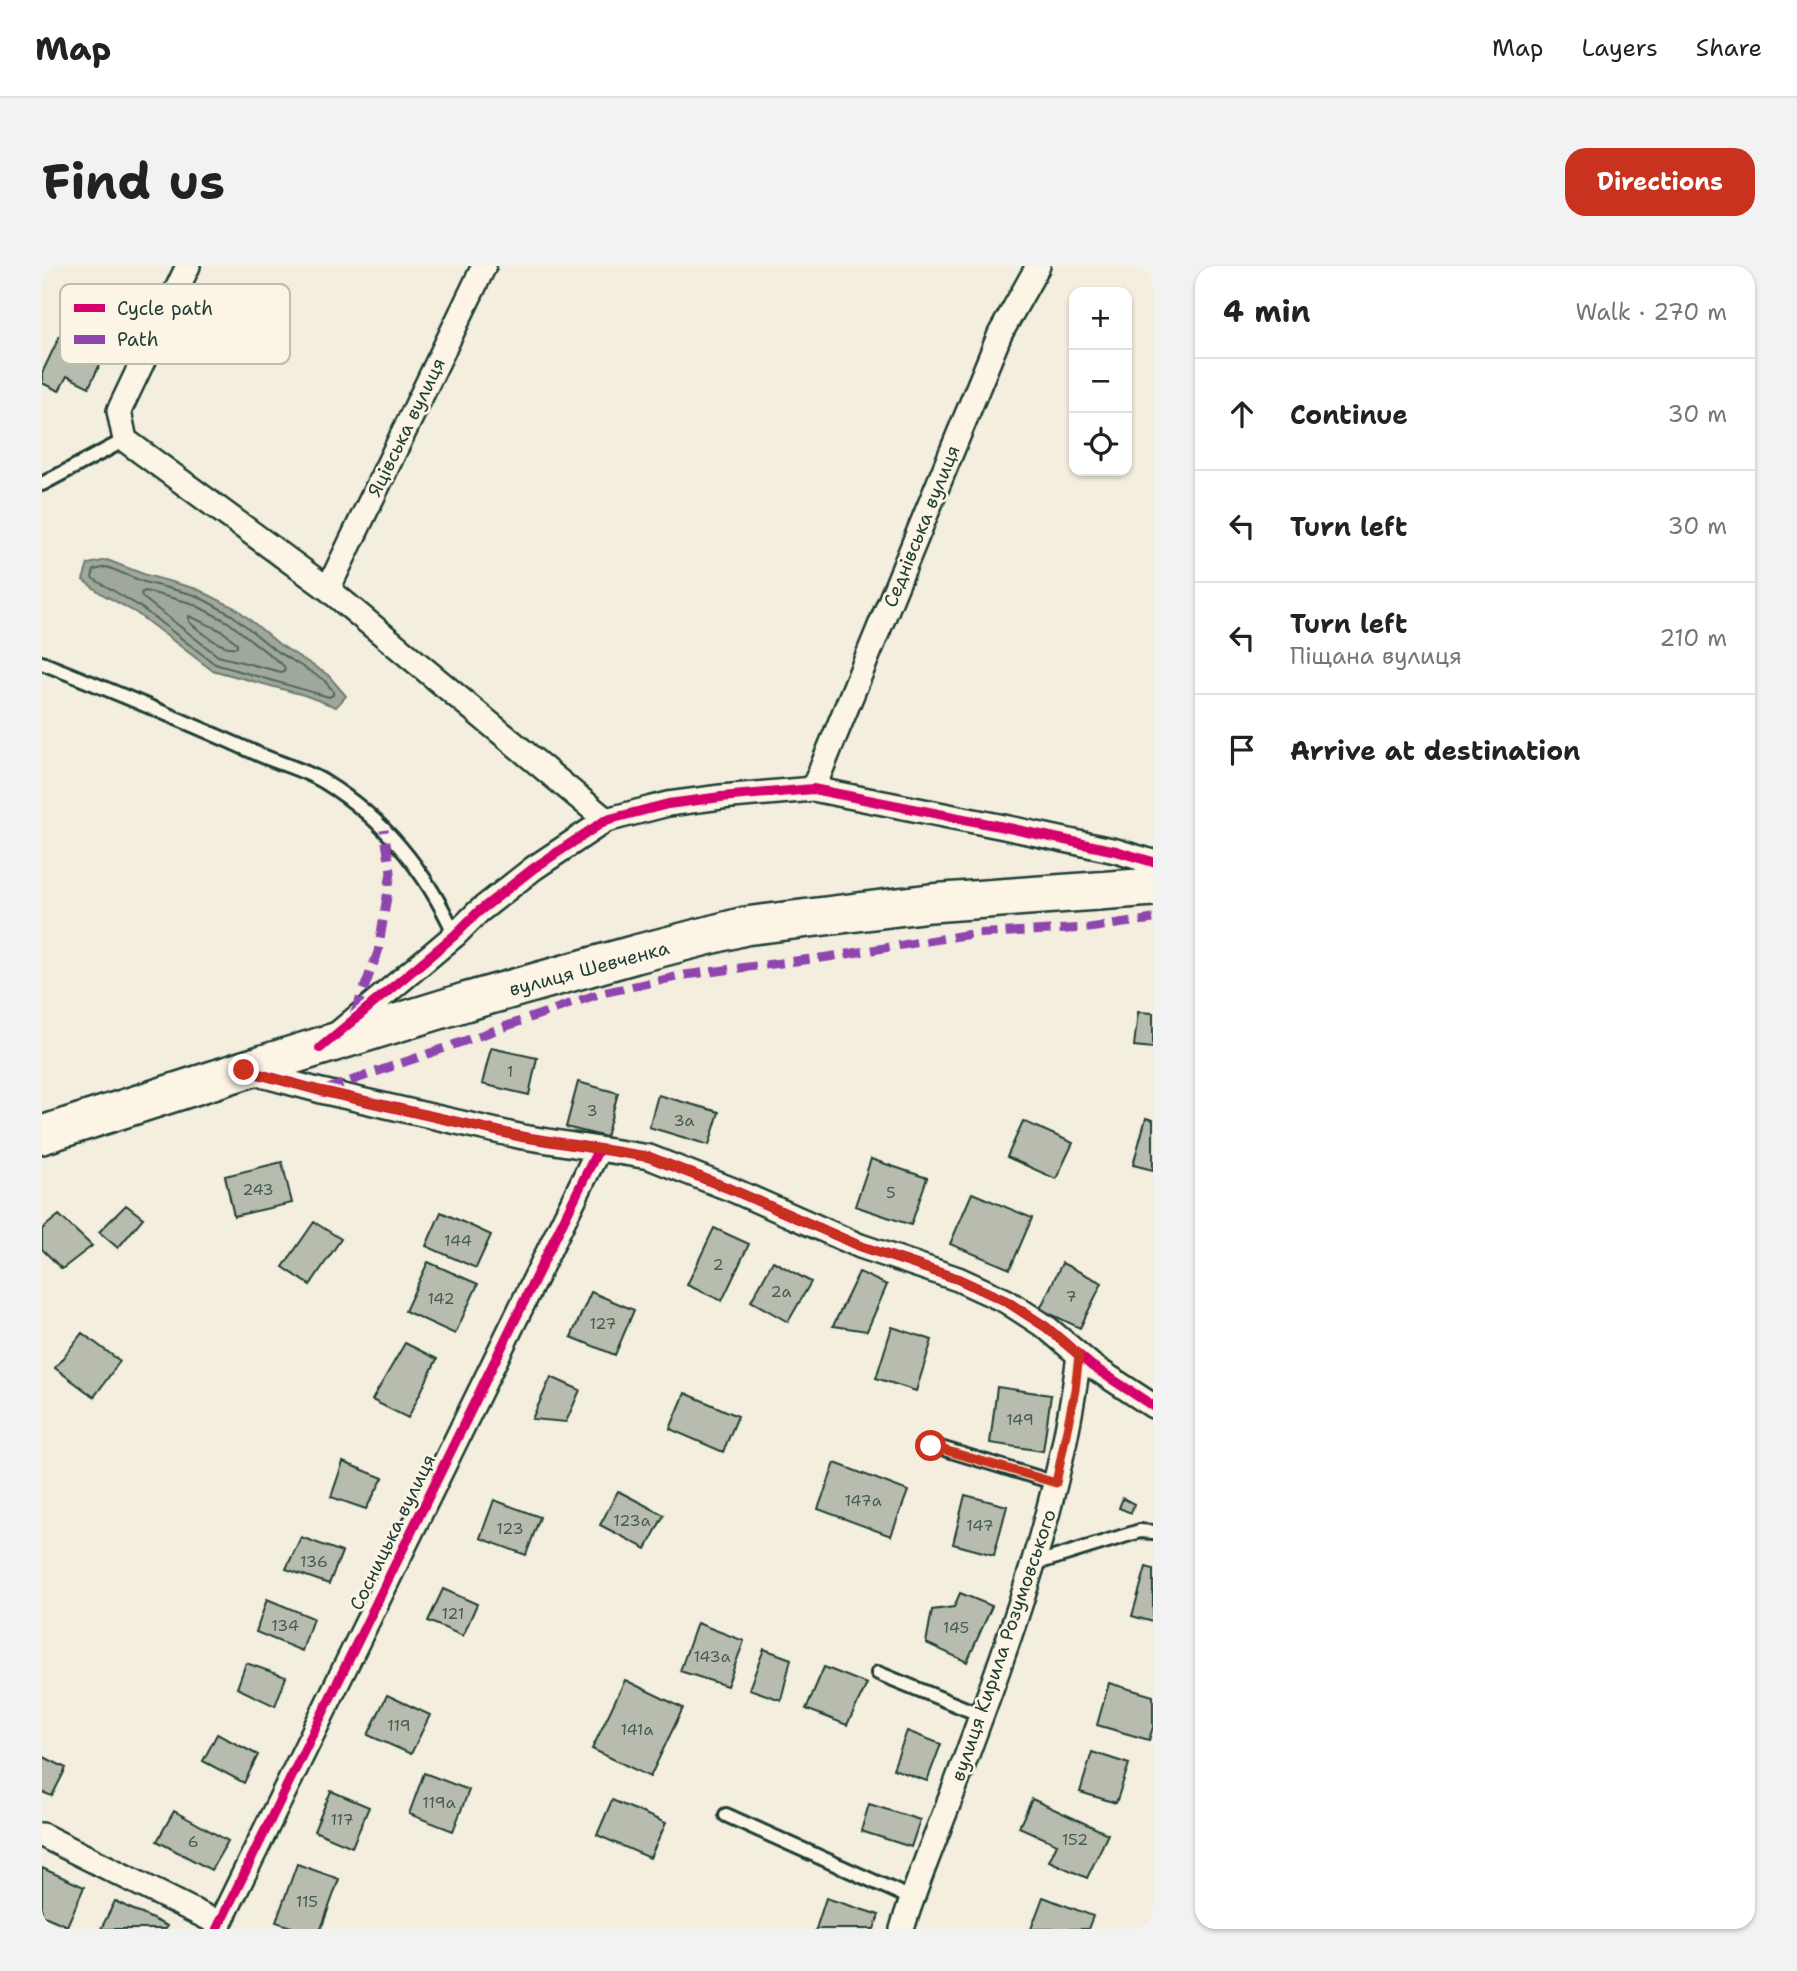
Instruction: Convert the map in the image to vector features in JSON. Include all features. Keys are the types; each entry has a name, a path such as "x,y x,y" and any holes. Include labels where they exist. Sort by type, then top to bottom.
{"main road":[{"name":"вулиця Шевченка","path":"42,1135 478,998 745,926 930,903 1153,887"}],"street":[{"path":"179,284 188,266"},
{"name":"Яцівська вулиця","path":"328,589 484,266"},
{"name":"Седнівська вулиця","path":"813,789 1000,334 1038,266"},
{"path":"141,364 119,411 125,440 328,589 606,820"},
{"path":"320,1048 455,935 478,912 534,868 606,820 668,804 813,789 1116,851 1153,862"},
{"path":"244,1070 321,1091 497,1131 649,1157 733,1190 860,1246 958,1279 1006,1301 1153,1406"},
{"name":"Сосницька вулиця","path":"218,1926 598,1150"},
{"name":"вулиця Кирила Розумовського","path":"902,1929 1034,1564 1056,1483 1075,1390 1079,1355"},
{"path":"42,1835 218,1926"}],"lane":[{"path":"42,484 125,440"},
{"path":"42,663 177,717 325,781 359,807 395,841 424,875 441,903 455,935"},
{"path":"931,1446 1056,1483"},
{"path":"1034,1564 1140,1531 1153,1532"},
{"path":"878,1673 981,1715"},
{"path":"726,1815 913,1899"}],"water":[{"path":"107,560 146,575 197,589 237,609 279,644 328,675 346,696 336,707 304,695 212,670 135,612 83,580 88,564"}],"building":[{"path":"60,335 60,364 100,364 89,387 67,376 59,391 42,383 42,373"},
{"path":"1138,1012 1153,1013 1153,1048 1134,1046"},
{"path":"491,1048 537,1058 529,1095 482,1084"},
{"path":"578,1082 618,1093 606,1137 566,1127"},
{"path":"658,1095 719,1112 709,1145 649,1127"},
{"path":"1146,1118 1153,1120 1153,1170 1133,1165"},
{"path":"1023,1121 1073,1143 1056,1179 1007,1157"},
{"path":"871,1159 927,1178 911,1225 855,1206"},
{"path":"282,1162 292,1203 234,1216 225,1176"},
{"path":"972,1193 1032,1218 1010,1269 950,1244"},
{"path":"126,1205 143,1218 118,1248 99,1232"},
{"path":"441,1212 491,1235 476,1268 426,1246"},
{"path":"59,1215 92,1246 62,1269 42,1249 42,1229"},
{"path":"314,1222 341,1239 310,1285 283,1267"},
{"path":"714,1228 749,1244 722,1301 687,1285"},
{"path":"773,1261 811,1282 788,1322 751,1301"},
{"path":"428,1262 478,1284 455,1334 405,1311"},
{"path":"1062,1263 1102,1283 1080,1328 1040,1309"},
{"path":"859,1272 887,1285 867,1331 833,1326"},
{"path":"591,1292 634,1310 615,1355 571,1337"},
{"path":"892,1327 932,1340 916,1391 876,1378"},
{"path":"82,1333 120,1361 94,1397 55,1368"},
{"path":"405,1343 437,1359 408,1418 372,1400"},
{"path":"551,1377 580,1390 566,1422 532,1419"},
{"path":"997,1387 1051,1395 1043,1451 990,1443"},
{"path":"685,1393 738,1416 723,1452 670,1429"},
{"path":"343,1462 383,1478 366,1509 331,1497"},
{"path":"835,1463 908,1491 891,1536 818,1509"},
{"path":"618,1491 664,1515 646,1549 600,1525"},
{"path":"965,1495 1007,1506 994,1555 953,1544"},
{"path":"1123,1498 1134,1504 1131,1513 1119,1508"},
{"path":"494,1500 540,1517 526,1555 480,1538"},
{"path":"301,1537 342,1552 329,1584 286,1569"},
{"path":"1146,1567 1153,1569 1153,1622 1132,1616"},
{"path":"443,1589 477,1604 463,1636 428,1621"},
{"path":"960,1593 992,1606 967,1662 926,1643 932,1610 954,1607"},
{"path":"267,1599 313,1618 302,1651 256,1632"},
{"path":"697,1623 744,1641 727,1686 680,1671"},
{"path":"764,1649 791,1659 781,1700 749,1689"},
{"path":"246,1663 286,1677 275,1706 237,1688"},
{"path":"824,1667 867,1684 847,1725 806,1709"},
{"path":"625,1680 683,1708 650,1777 592,1749"},
{"path":"1109,1683 1153,1696 1153,1727 1149,1740 1097,1725"},
{"path":"387,1695 430,1715 411,1754 368,1735"},
{"path":"907,1731 941,1744 927,1781 893,1769"},
{"path":"217,1734 258,1755 244,1783 203,1761"},
{"path":"1092,1752 1129,1764 1116,1803 1080,1792"},
{"path":"42,1756 66,1768 52,1796 42,1792"},
{"path":"424,1773 469,1790 453,1831 409,1814"},
{"path":"331,1791 369,1807 352,1847 314,1831"},
{"path":"1032,1799 1108,1834 1087,1878 1049,1861 1057,1844 1019,1827"},
{"path":"612,1800 666,1823 650,1858 597,1835"},
{"path":"869,1804 920,1820 911,1847 861,1831"},
{"path":"174,1811 228,1841 211,1870 157,1841"},
{"path":"297,1864 339,1879 321,1929 297,1929 276,1922"},
{"path":"42,1868 84,1887 67,1926 42,1915"},
{"path":"1043,1897 1093,1916 1088,1929 1031,1929"},
{"path":"826,1898 879,1915 874,1929 816,1929"},
{"path":"115,1901 167,1926 165,1929 101,1929"}],"marked path":[{"path":"354,1015 378,952 391,872 384,830"},
{"path":"325,1090 598,994 685,975 828,957 971,934 1089,928 1153,919"}],"cycle path":[{"path":"320,1048 455,935 478,912 534,868 606,820 668,804 813,789 1116,851 1153,862"},
{"path":"244,1070 321,1091 523,1137 649,1157 733,1190 860,1246 958,1279 1006,1301 1046,1327 1092,1366 1153,1406"},
{"path":"217,1929 598,1150"}],"route":[{"path":"244,1070 321,1091 523,1137 649,1157 733,1190 860,1246 958,1279 1006,1301 1046,1327 1079,1355 1075,1390 1056,1483 931,1446"}]}
